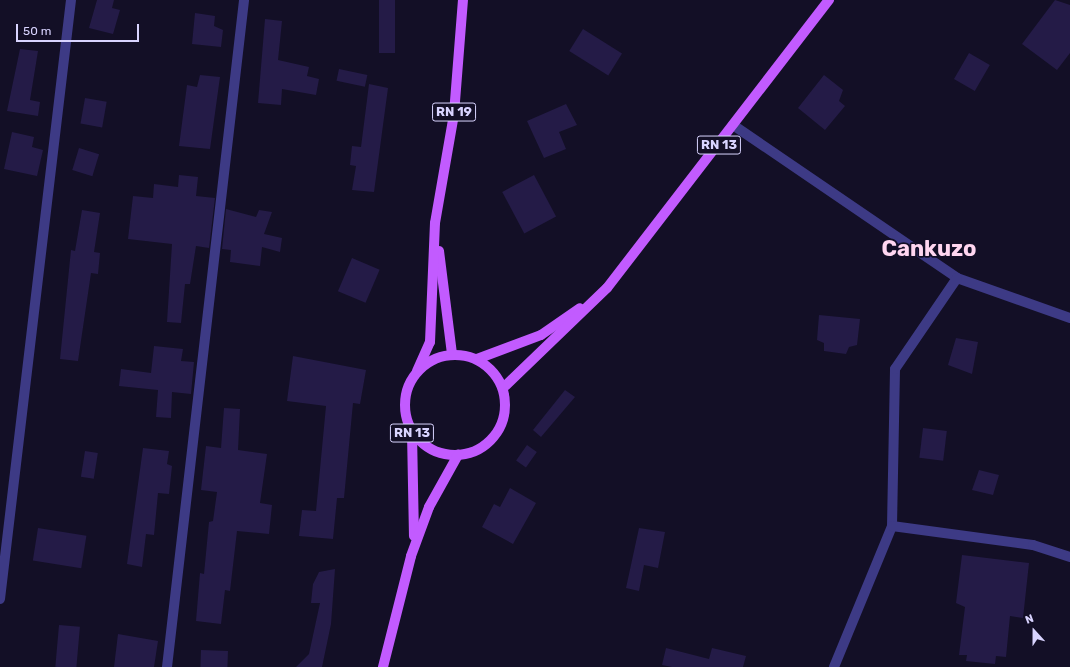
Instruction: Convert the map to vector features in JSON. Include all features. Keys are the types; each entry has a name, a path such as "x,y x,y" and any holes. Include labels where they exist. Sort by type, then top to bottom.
{"main road":[{"name":"RN 19","path":"416,371 430,342 436,223 454,114 463,0"},
{"name":"RN 13","path":"503,388 607,288 829,0"},
{"name":"RN 19","path":"436,223 452,354"},
{"name":"RN 13","path":"477,359 541,335 607,288"},
{"name":"RN 13","path":"452,354 477,359 497,376 503,388 505,414 500,427 483,447 458,455 432,450 412,433 406,421 405,395 416,371 438,357 452,354"},
{"name":"RN 13","path":"411,556 416,522 412,433"},
{"name":"RN 13","path":"382,667 411,556 429,507 458,455"}],"street":[{"path":"0,599 71,0"},
{"path":"167,667 244,0"},
{"path":"733,125 957,278 1070,318"},
{"path":"834,667 892,526 895,369 957,278"},
{"path":"892,526 1033,545 1070,557"}],"building":[{"path":"97,0 114,0 112,8 120,10 113,34 89,28"},
{"path":"379,0 395,0 395,53 379,53"},
{"path":"1055,0 1070,5 1070,53 1057,70 1022,44"},
{"path":"195,13 215,16 214,26 223,30 221,47 192,44"},
{"path":"265,19 282,21 278,60 309,67 307,76 319,79 316,95 282,89 281,105 258,103"},
{"path":"583,29 622,53 608,75 569,51"},
{"path":"20,49 38,51 30,100 40,102 38,116 7,111"},
{"path":"969,53 990,65 975,91 954,79"},
{"path":"339,69 367,75 365,87 337,81"},
{"path":"200,75 220,77 210,149 179,146 187,85 197,87"},
{"path":"824,75 843,90 839,101 845,106 825,130 798,108"},
{"path":"369,84 388,88 374,192 352,190 356,166 350,165 352,146 361,147"},
{"path":"85,98 107,102 102,127 80,124"},
{"path":"566,104 577,125 559,132 566,149 544,158 527,121"},
{"path":"12,132 34,137 32,147 43,150 37,176 4,169"},
{"path":"79,148 99,154 92,176 72,170"},
{"path":"179,175 198,177 196,196 215,198 209,248 196,246 190,284 185,284 181,323 167,322 172,244 128,239 133,196 153,198 154,184 178,187"},
{"path":"534,175 556,216 524,233 502,192"},
{"path":"226,209 256,217 259,210 272,212 264,234 282,238 280,252 262,247 260,266 230,262 231,250 222,249"},
{"path":"82,210 100,213 94,252 100,253 98,274 91,273 78,361 60,359 71,250 75,251"},
{"path":"352,258 380,270 366,303 338,291"},
{"path":"819,315 860,319 857,345 849,347 846,354 824,351 824,343 817,340"},
{"path":"956,338 978,342 972,374 948,365"},
{"path":"154,346 183,349 181,361 194,362 191,394 172,392 171,418 156,417 158,390 119,386 121,369 151,373"},
{"path":"293,356 366,370 360,404 353,403 344,498 337,498 333,539 299,536 302,510 316,511 326,406 287,401"},
{"path":"565,390 575,397 541,437 533,430"},
{"path":"224,408 240,409 238,450 267,454 260,503 272,505 269,534 237,531 230,591 225,590 221,624 196,621 200,573 204,574 209,522 213,521 217,492 201,490 206,446 221,448"},
{"path":"923,428 947,431 943,461 919,458"},
{"path":"527,445 537,452 526,467 516,461"},
{"path":"143,448 169,451 167,464 172,466 169,494 158,493 154,535 146,534 142,567 127,564"},
{"path":"85,451 98,453 94,479 81,477"},
{"path":"979,470 999,475 993,495 972,490"},
{"path":"510,488 536,503 513,544 482,527 494,504 500,507"},
{"path":"38,528 86,536 81,568 33,561"},
{"path":"639,528 665,532 658,568 644,565 639,591 626,588"},
{"path":"962,555 1029,563 1023,618 1010,616 1006,657 996,656 995,664 966,661 967,655 959,655 965,607 956,603"},
{"path":"335,569 331,624 322,667 296,667 309,654 320,603 311,603 313,584 319,572"},
{"path":"59,625 80,627 76,667 55,667"},
{"path":"118,634 158,641 154,667 114,667"},
{"path":"666,648 709,659 712,648 746,656 743,667 672,667 662,665"},
{"path":"201,650 228,651 227,667 200,667"}],"district":[{"name":"Cankuzo","path":"929,249"}]}
